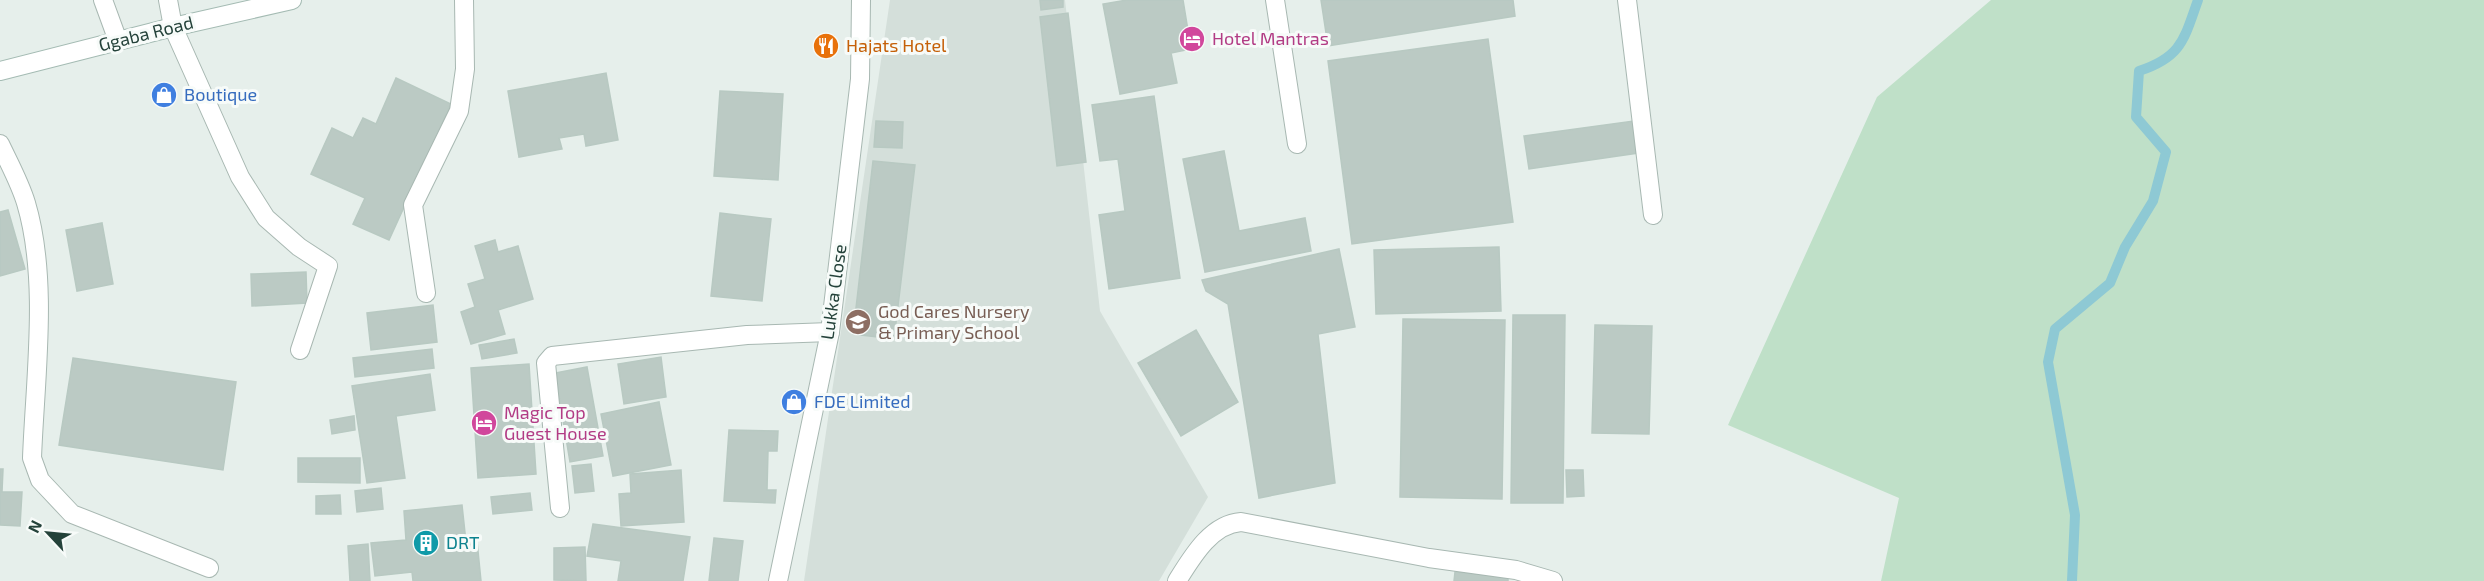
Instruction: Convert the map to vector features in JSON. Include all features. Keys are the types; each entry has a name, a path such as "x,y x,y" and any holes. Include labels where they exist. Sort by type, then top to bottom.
{"street":[{"path":"103,0 118,41"},
{"path":"168,0 173,27 240,177 266,218 299,247 328,266 300,350"},
{"name":"Ggaba Road","path":"0,71 173,27 292,0"},
{"path":"426,293 413,206 459,111 465,69 464,0"},
{"name":"Lukka Close","path":"778,581 830,332 860,79 861,0"},
{"path":"1275,0 1297,144"},
{"path":"1627,0 1653,215"},
{"path":"0,144 26,201 35,241 37,311 32,458 40,480 72,514 209,568"},
{"path":"560,508 546,363 552,356 747,335 830,332"},
{"path":"1177,581 1214,532 1229,523 1241,522 1429,558 1516,570 1553,581"}],"shaded area":[{"path":"890,0 1065,0 1100,311 1208,497 1159,581 804,581"}],"green space":[{"path":"1991,0 2484,0 2484,581 1881,581 1899,498 1728,425 1877,97"}],"building":[{"path":"1040,0 1063,0 1063,7 1041,10"},
{"path":"1127,0 1183,0 1191,49 1171,53 1177,83 1120,94 1103,4"},
{"path":"1321,0 1513,0 1515,16 1328,46"},
{"path":"1068,13 1086,162 1057,166 1040,17"},
{"path":"1488,39 1513,222 1352,244 1328,61"},
{"path":"606,73 618,140 586,146 584,134 559,138 562,149 519,157 508,91"},
{"path":"396,78 451,104 389,240 353,224 365,198 311,174 332,128 353,138 363,118 376,124"},
{"path":"720,91 783,94 778,180 714,176"},
{"path":"1154,96 1180,278 1109,289 1099,215 1125,211 1118,159 1100,161 1092,105"},
{"path":"1641,120 1645,152 1529,169 1524,136"},
{"path":"876,121 903,122 902,148 874,147"},
{"path":"1224,151 1239,231 1305,218 1311,251 1205,272 1183,159"},
{"path":"873,161 915,165 894,339 853,334"},
{"path":"8,210 25,269 0,276 0,212"},
{"path":"720,213 771,219 762,301 711,296"},
{"path":"102,223 113,284 77,291 66,230"},
{"path":"495,240 498,252 518,246 533,299 498,310 505,334 471,344 461,312 475,307 468,284 485,279 475,246"},
{"path":"1499,247 1501,311 1376,314 1374,250"},
{"path":"1339,249 1355,327 1318,334 1335,483 1259,498 1228,304 1206,291 1202,280"},
{"path":"306,272 307,303 252,306 251,274"},
{"path":"433,305 437,342 371,350 367,313"},
{"path":"1513,315 1565,315 1563,503 1511,503"},
{"path":"1403,319 1505,320 1502,499 1400,497"},
{"path":"1595,325 1652,326 1649,434 1592,433"},
{"path":"1196,330 1238,402 1181,436 1138,363"},
{"path":"514,339 517,353 482,359 479,345"},
{"path":"432,349 434,368 355,377 353,358"},
{"path":"661,357 666,397 624,404 618,364"},
{"path":"73,358 236,382 223,470 59,445"},
{"path":"529,364 536,474 478,478 471,368"},
{"path":"587,367 603,456 570,462 555,373"},
{"path":"430,374 435,410 396,416 405,478 367,483 352,386"},
{"path":"659,402 671,465 613,476 601,414"},
{"path":"354,416 355,430 332,434 330,420"},
{"path":"729,430 778,431 777,451 768,451 767,490 776,490 775,503 724,501"},
{"path":"298,458 360,458 360,483 298,482"},
{"path":"591,464 594,491 575,493 572,466"},
{"path":"0,469 3,469 2,492 22,492 20,526 0,525"},
{"path":"681,470 684,522 621,526 619,494 631,493 630,474"},
{"path":"1566,470 1583,470 1584,496 1567,497"},
{"path":"381,488 383,509 357,512 355,491"},
{"path":"530,493 532,510 493,514 491,497"},
{"path":"340,495 341,514 316,514 316,496"},
{"name":"DRT","path":"462,505 466,542 477,541 481,581 413,581 412,572 375,576 371,543 406,540 404,511"},
{"path":"593,524 690,537 683,581 618,581 621,561 587,556"},
{"path":"714,538 743,541 738,581 709,581"},
{"path":"368,544 370,581 350,581 348,546"},
{"path":"585,547 586,581 554,580 554,548"},
{"path":"1455,572 1508,577 1508,581 1454,581"}],"waterway":[{"path":"2072,581 2075,515 2048,362 2055,329 2110,283 2125,247 2153,201 2166,152 2136,117 2139,71 2153,66 2173,53 2185,36 2198,0"}],"place":[{"name":"Hotel Mantras","path":"1192,39"},
{"name":"Hajats Hotel","path":"826,46"},
{"name":"Boutique","path":"164,95"},
{"name":"God Cares Nursery & Primary School","path":"858,322"},
{"name":"FDE Limited","path":"794,402"},
{"name":"Magic Top Guest House","path":"484,423"},
{"name":"DRT","path":"426,543"}]}
